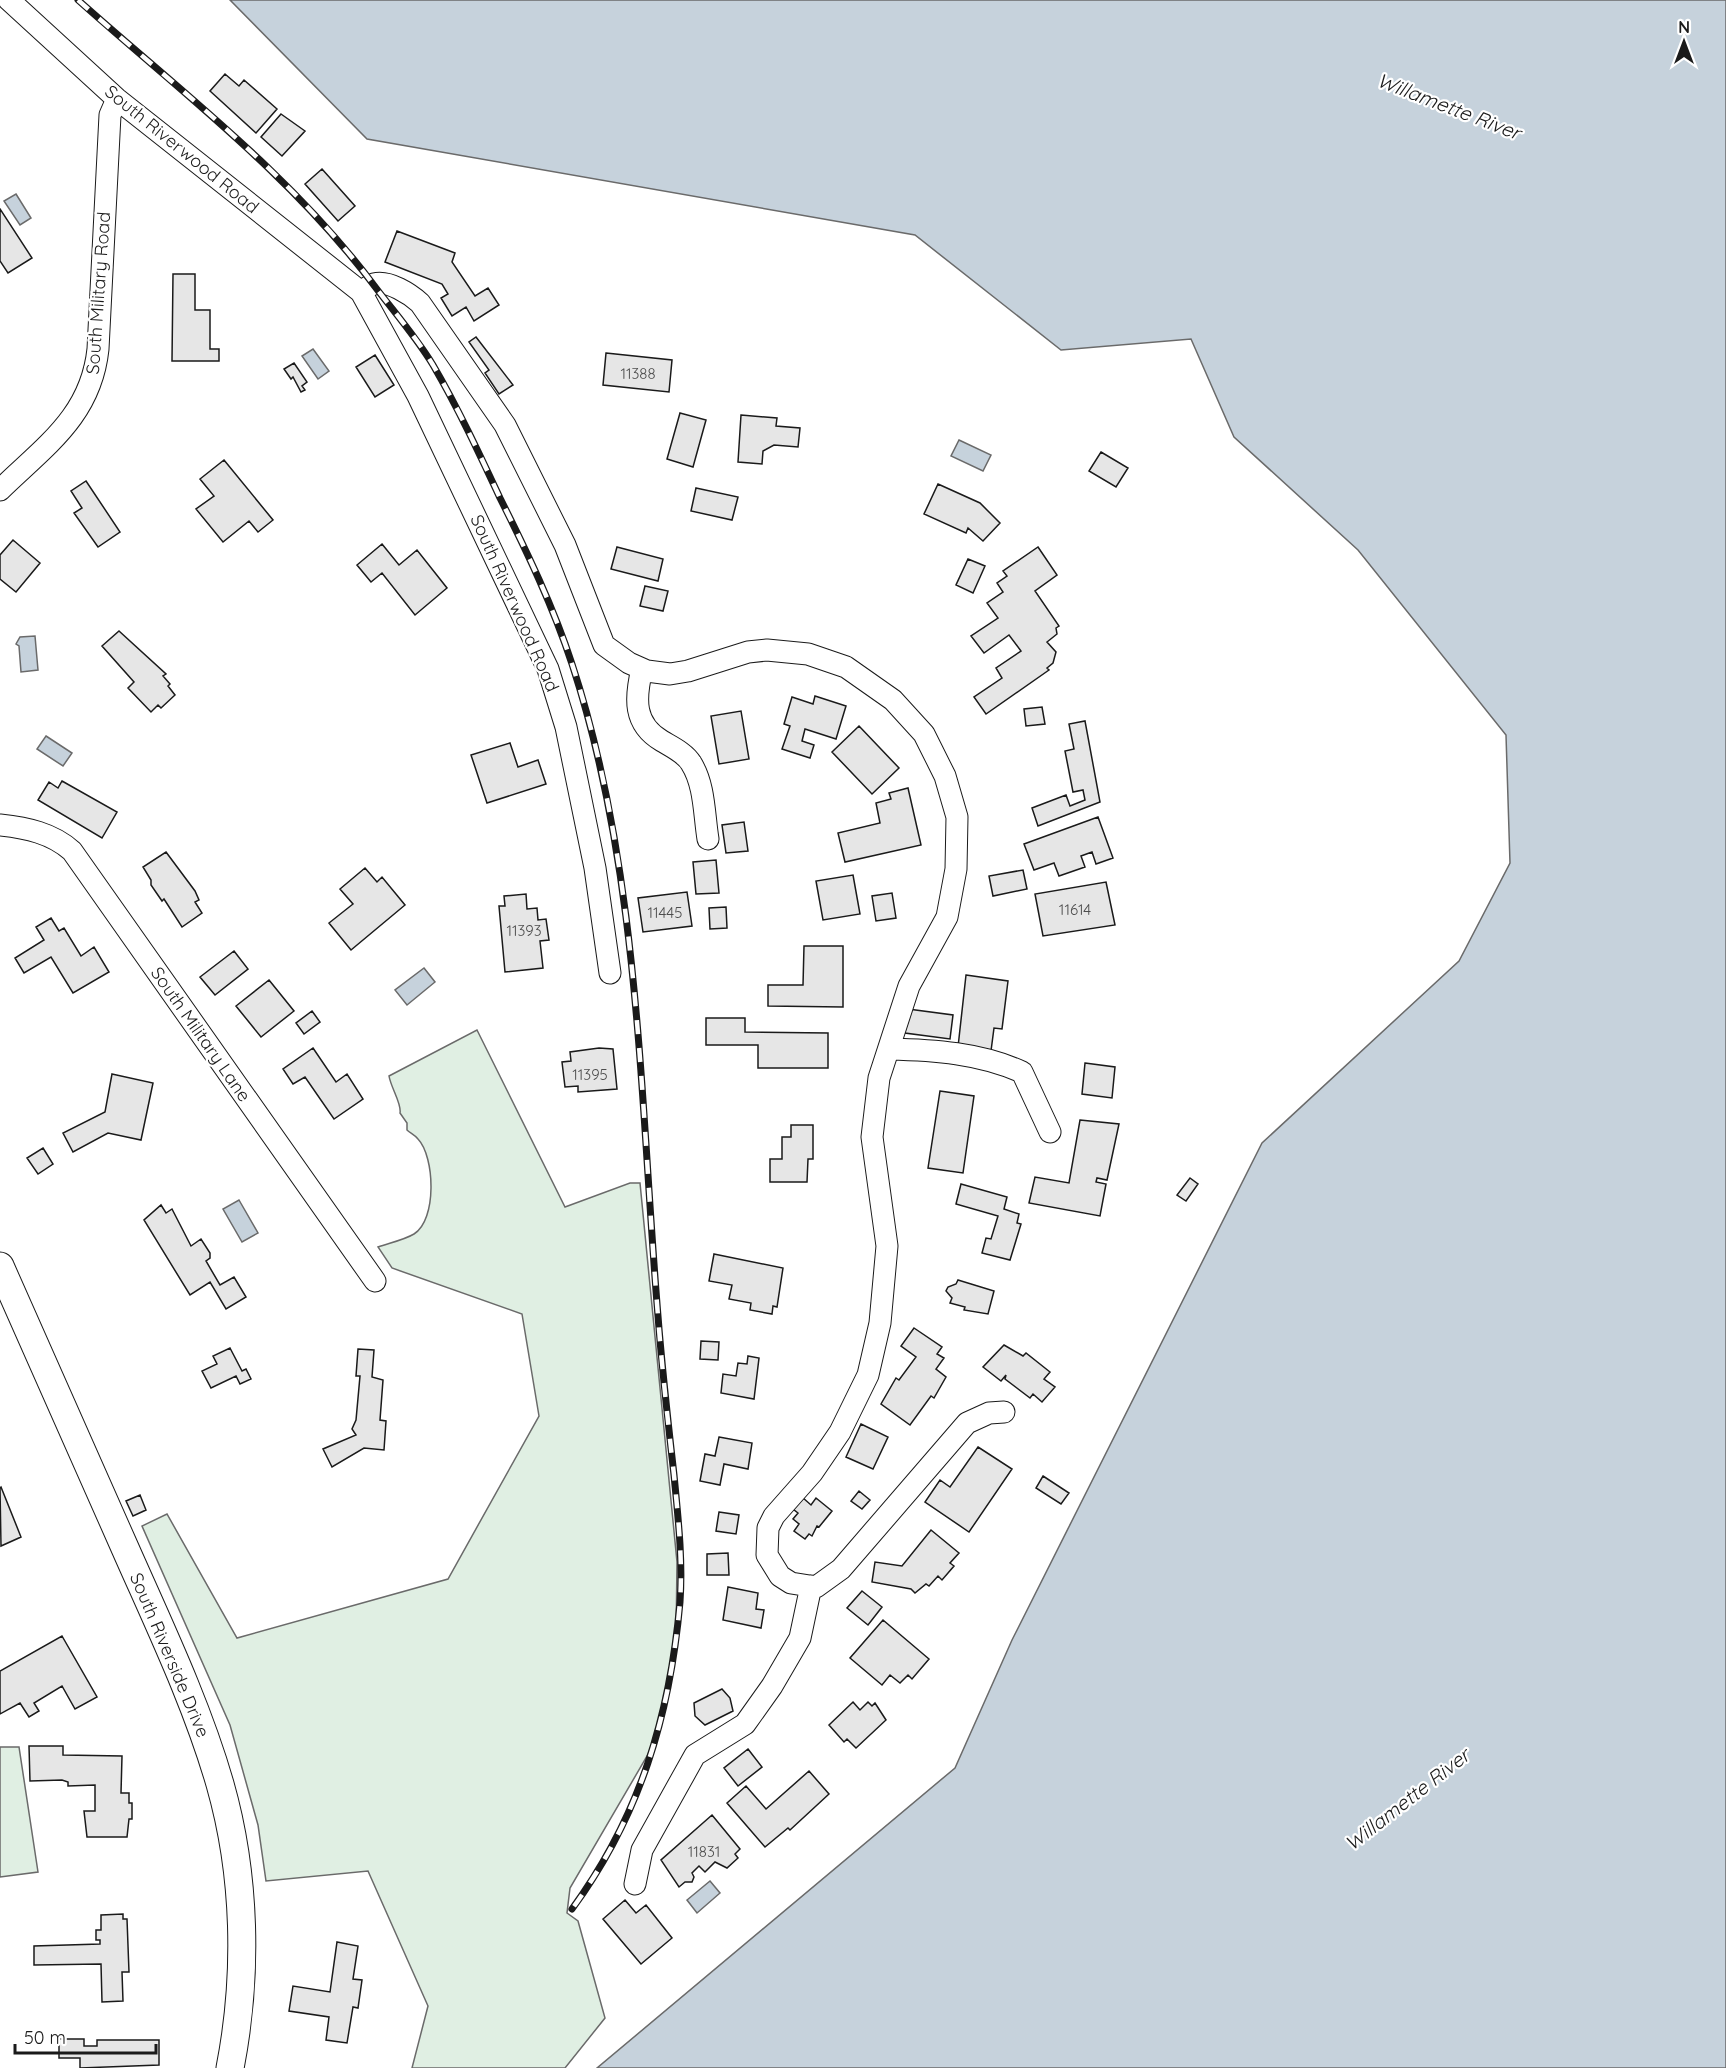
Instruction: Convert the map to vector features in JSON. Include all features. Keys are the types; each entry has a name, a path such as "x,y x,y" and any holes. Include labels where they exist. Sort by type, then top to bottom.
{"main road":[{"name":"South Riverside Drive","path":"0,1266 140,1581 210,1750 237,1865 240,1907 239,1995 230,2068"}],"street":[{"name":"South Riverwood Road","path":"9,0 117,99 361,292 418,396 548,669 566,727 595,868 610,973"},
{"name":"South Military Road","path":"0,490 73,418 91,387 98,349 110,115 117,99"},
{"path":"361,292 373,284 387,285 413,296 505,425 565,545 604,645 642,669 670,674 688,671 748,652 785,650 808,654 846,667 893,700 924,734 945,776 957,818 956,869 947,917 909,986 879,1078 872,1137 887,1246 880,1323 868,1375 840,1432 812,1473 774,1516 768,1528 767,1555 780,1576 791,1583 816,1587 841,1569 967,1423 989,1413 1004,1412"},
{"path":"642,669 636,698 640,719 647,730 681,753 695,770 700,784 708,839"},
{"name":"South Military Lane","path":"0,825 42,833 60,840 72,851 375,1281"},
{"path":"889,1049 938,1050 1001,1062 1022,1072 1050,1132"},
{"path":"635,1884 642,1850 695,1755 745,1724 772,1686 800,1638 811,1586"}],"green space":[{"path":"477,1030 565,1207 630,1183 640,1183 677,1562 676,1637 672,1673 657,1739 570,1888 567,1913 578,1921 605,2018 565,2068 412,2068 428,2006 368,1871 266,1881 258,1825 230,1725 142,1526 167,1514 237,1638 448,1579 539,1416 522,1314 392,1268 378,1247 410,1236 421,1227 427,1216 431,1188 428,1159 424,1148 407,1130 407,1123 400,1113 389,1076"},
{"path":"0,1747 19,1747 38,1872 0,1877"}],"water":[{"name":"Willamette River","path":"230,0 1726,0 1726,2068 597,2068 955,1768 1012,1640 1262,1143 1459,961 1510,863 1506,735 1358,550 1234,437 1191,339 1061,350 915,235 367,139"},
{"path":"16,194 31,218 20,225 4,201"},
{"path":"313,349 329,371 318,379 302,356"},
{"path":"959,440 991,455 983,471 951,456"},
{"path":"35,636 38,670 21,672 19,646 16,644 20,637"},
{"path":"46,736 72,753 63,766 37,749"},
{"path":"424,968 435,982 407,1005 395,990"},
{"path":"239,1200 258,1233 242,1242 223,1209"},
{"path":"710,1881 720,1893 697,1913 687,1900"}],"building":[{"path":"225,74 239,86 244,80 277,109 256,133 210,91"},
{"path":"281,114 305,131 282,156 261,137"},
{"path":"322,169 355,206 338,221 305,184"},
{"path":"0,209 32,258 8,273 0,261"},
{"path":"397,231 455,253 452,262 475,296 488,288 499,305 474,321 466,307 452,316 441,298 448,294 442,284 385,262"},
{"path":"173,274 195,274 195,310 210,310 210,349 219,349 219,361 172,361"},
{"path":"476,337 513,385 499,394 485,373 489,370 469,342"},
{"path":"606,353 672,360 669,392 603,385"},
{"path":"375,355 394,385 375,397 356,367"},
{"path":"294,363 307,382 302,386 305,390 301,392 293,377 291,379 284,369"},
{"path":"680,413 706,420 693,467 667,459"},
{"path":"741,415 777,418 776,426 800,428 798,447 774,445 763,451 762,464 738,462"},
{"path":"1101,452 1128,468 1116,487 1089,471"},
{"path":"224,460 273,520 258,532 249,521 223,542 196,509 214,496 200,479"},
{"path":"86,481 120,532 98,547 74,513 82,508 71,491"},
{"path":"938,484 980,503 1000,523 983,541 968,528 966,533 924,514"},
{"path":"696,488 738,497 732,520 691,511"},
{"path":"13,540 40,563 16,592 0,579 0,555"},
{"path":"382,544 399,565 417,550 447,588 415,615 382,573 371,582 357,565"},
{"path":"617,547 663,559 658,581 611,569"},
{"path":"1038,547 1057,575 1035,591 1059,626 1056,628 1057,634 1047,642 1056,652 1053,663 1047,668 1049,670 986,714 974,697 1002,678 996,668 1021,651 1009,635 984,653 971,636 998,618 987,603 1003,592 997,583 1007,576 1003,571"},
{"path":"968,559 985,566 973,593 956,585"},
{"path":"645,586 668,591 663,611 640,606"},
{"path":"119,631 166,674 163,676 175,695 161,708 158,705 151,712 128,688 134,682 102,646"},
{"path":"815,696 846,706 836,739 805,729 802,741 814,745 810,758 782,749 790,726 784,724 792,697 813,704"},
{"path":"1042,707 1045,724 1026,726 1024,709"},
{"path":"741,711 749,759 719,764 711,716"},
{"path":"1085,721 1100,802 1038,826 1032,808 1066,795 1070,806 1085,800 1083,790 1073,792 1065,751 1074,749 1069,724"},
{"path":"859,726 899,768 872,794 832,752"},
{"path":"510,743 518,767 538,760 546,784 487,803 471,755"},
{"path":"62,781 117,812 102,838 38,800 49,782 58,788"},
{"path":"908,788 921,845 845,862 838,833 880,823 876,803 891,799 889,793"},
{"path":"1098,817 1113,858 1096,864 1092,852 1081,856 1085,867 1059,876 1054,863 1034,870 1024,844"},
{"path":"744,822 748,851 726,853 722,825"},
{"path":"166,852 195,891 199,900 195,902 202,913 182,927 164,899 162,901 151,885 151,880 143,867"},
{"path":"716,860 719,893 696,894 693,862"},
{"path":"365,868 377,882 382,877 405,905 351,950 329,923 353,904 340,889"},
{"path":"1023,870 1027,889 993,896 989,876"},
{"path":"853,875 860,914 823,920 816,881"},
{"path":"1106,882 1115,925 1043,936 1035,894"},
{"path":"687,892 692,926 643,932 638,898"},
{"path":"892,893 896,918 876,921 872,896"},
{"path":"526,894 527,909 537,908 538,920 546,919 549,940 540,941 543,968 505,972 499,906 505,906 504,896"},
{"path":"726,907 727,928 710,929 709,908"},
{"path":"51,918 59,931 64,928 81,956 94,947 109,972 73,993 51,957 24,973 15,958 44,940 36,927"},
{"path":"804,946 843,946 843,1007 768,1006 768,985 803,985"},
{"path":"234,951 248,969 215,995 200,977"},
{"path":"966,975 1008,981 1002,1029 994,1028 991,1051 958,1047"},
{"path":"269,980 294,1011 261,1037 236,1006"},
{"path":"908,1009 953,1015 950,1039 905,1033"},
{"path":"312,1011 320,1022 304,1034 296,1023"},
{"path":"706,1018 745,1018 745,1032 828,1033 828,1068 758,1068 758,1045 706,1045"},
{"path":"313,1048 336,1082 347,1074 363,1099 334,1119 305,1077 293,1084 283,1069"},
{"path":"599,1048 613,1049 617,1089 578,1092 578,1086 565,1087 562,1062 571,1061 570,1052"},
{"path":"1085,1063 1115,1067 1112,1098 1082,1094"},
{"path":"112,1074 153,1083 141,1140 108,1133 73,1152 63,1133 105,1112"},
{"path":"940,1091 974,1096 963,1173 928,1168"},
{"path":"1080,1120 1119,1124 1107,1180 1097,1178 1096,1182 1106,1184 1100,1216 1029,1203 1035,1177 1069,1183"},
{"path":"791,1125 813,1125 813,1159 808,1159 807,1182 770,1182 770,1159 782,1159 782,1137 791,1137"},
{"path":"43,1148 53,1164 38,1174 27,1158"},
{"path":"1190,1178 1198,1184 1186,1201 1177,1195"},
{"path":"961,1184 1007,1197 1004,1209 1019,1214 1017,1223 1021,1224 1010,1260 982,1253 986,1238 991,1239 998,1216 956,1204"},
{"path":"161,1205 166,1213 172,1209 191,1246 201,1239 210,1253 210,1258 206,1261 220,1285 234,1277 246,1297 226,1309 210,1282 190,1295 144,1220"},
{"path":"714,1254 783,1268 777,1307 773,1306 772,1314 750,1310 751,1303 729,1299 732,1285 709,1281"},
{"path":"958,1280 994,1291 988,1314 964,1310 965,1307 950,1303 952,1298 946,1291"},
{"path":"914,1328 942,1347 937,1354 944,1358 936,1369 946,1377 934,1398 931,1396 910,1425 881,1404 896,1378 899,1380 916,1357 901,1346"},
{"path":"701,1341 719,1342 718,1360 700,1359"},
{"path":"1004,1345 1023,1356 1026,1353 1050,1372 1044,1379 1055,1387 1042,1402 1033,1394 1030,1398 1005,1379 1006,1375 1001,1381 983,1367"},
{"path":"230,1348 242,1371 246,1369 251,1379 240,1384 236,1376 211,1388 202,1371 217,1364 213,1356"},
{"path":"358,1349 374,1350 372,1377 383,1380 380,1420 386,1421 384,1450 364,1448 332,1467 323,1449 356,1435 352,1429 356,1420 360,1376 356,1376"},
{"path":"748,1356 759,1358 754,1399 721,1393 723,1374 736,1376 738,1363 747,1364"},
{"path":"861,1424 888,1437 873,1469 846,1457"},
{"path":"719,1437 752,1443 748,1469 724,1464 720,1485 700,1481 705,1454 715,1456"},
{"path":"978,1447 1012,1469 969,1532 925,1502 940,1480 950,1487"},
{"path":"1043,1476 1069,1493 1061,1504 1036,1488"},
{"path":"0,1488 21,1537 1,1546"},
{"path":"859,1491 870,1500 862,1509 851,1501"},
{"path":"140,1495 146,1510 133,1516 126,1501"},
{"path":"802,1497 811,1505 816,1498 832,1511 819,1527 817,1526 812,1536 809,1534 805,1539 794,1531 799,1524 793,1519 798,1513 793,1509"},
{"path":"719,1512 739,1515 736,1534 716,1531"},
{"path":"931,1530 959,1553 950,1563 954,1566 942,1580 938,1576 929,1586 926,1584 915,1593 911,1589 872,1582 875,1562 902,1566"},
{"path":"728,1553 729,1575 707,1575 707,1554"},
{"path":"728,1587 758,1593 756,1609 764,1610 761,1628 723,1620"},
{"path":"862,1591 882,1607 868,1625 847,1608"},
{"path":"883,1620 929,1659 912,1679 908,1675 900,1683 890,1675 882,1685 850,1658"},
{"path":"62,1636 97,1697 75,1709 62,1686 34,1703 39,1711 29,1717 20,1703 0,1714 0,1671"},
{"path":"722,1689 730,1698 733,1711 705,1725 695,1716 694,1703"},
{"path":"853,1702 860,1710 868,1702 872,1706 875,1703 886,1720 856,1748 847,1739 844,1742 829,1725"},
{"path":"29,1746 63,1746 63,1755 122,1756 121,1793 129,1793 129,1803 132,1803 132,1819 129,1819 127,1837 87,1837 84,1811 95,1811 95,1785 68,1786 68,1782 62,1780 30,1781"},
{"path":"748,1749 762,1767 738,1786 724,1768"},
{"path":"809,1771 829,1794 790,1830 788,1828 765,1847 727,1803 746,1786 766,1809"},
{"path":"712,1815 740,1849 735,1854 738,1858 727,1868 715,1862 705,1872 699,1866 692,1873 694,1877 692,1882 685,1882 679,1887 661,1860"},
{"path":"625,1900 636,1913 646,1905 672,1938 641,1964 603,1919"},
{"path":"123,1914 123,1919 127,1919 129,1972 122,1972 123,2001 102,2002 101,1964 34,1965 34,1946 100,1944 100,1940 96,1940 96,1930 101,1930 101,1915"},
{"path":"337,1942 358,1946 353,1979 362,1980 358,2008 353,2007 347,2043 326,2040 329,2017 289,2011 293,1986 330,1992"},
{"path":"59,2039 84,2039 84,2046 97,2046 97,2040 159,2040 159,2065 80,2068 80,2058 59,2058"}],"railway":[{"path":"78,0 234,136 309,209 344,247 420,345 460,414 557,621 572,664 594,743 612,823 634,987 660,1336 678,1523 681,1586 668,1685 648,1763 616,1838 596,1874 572,1909"}]}
